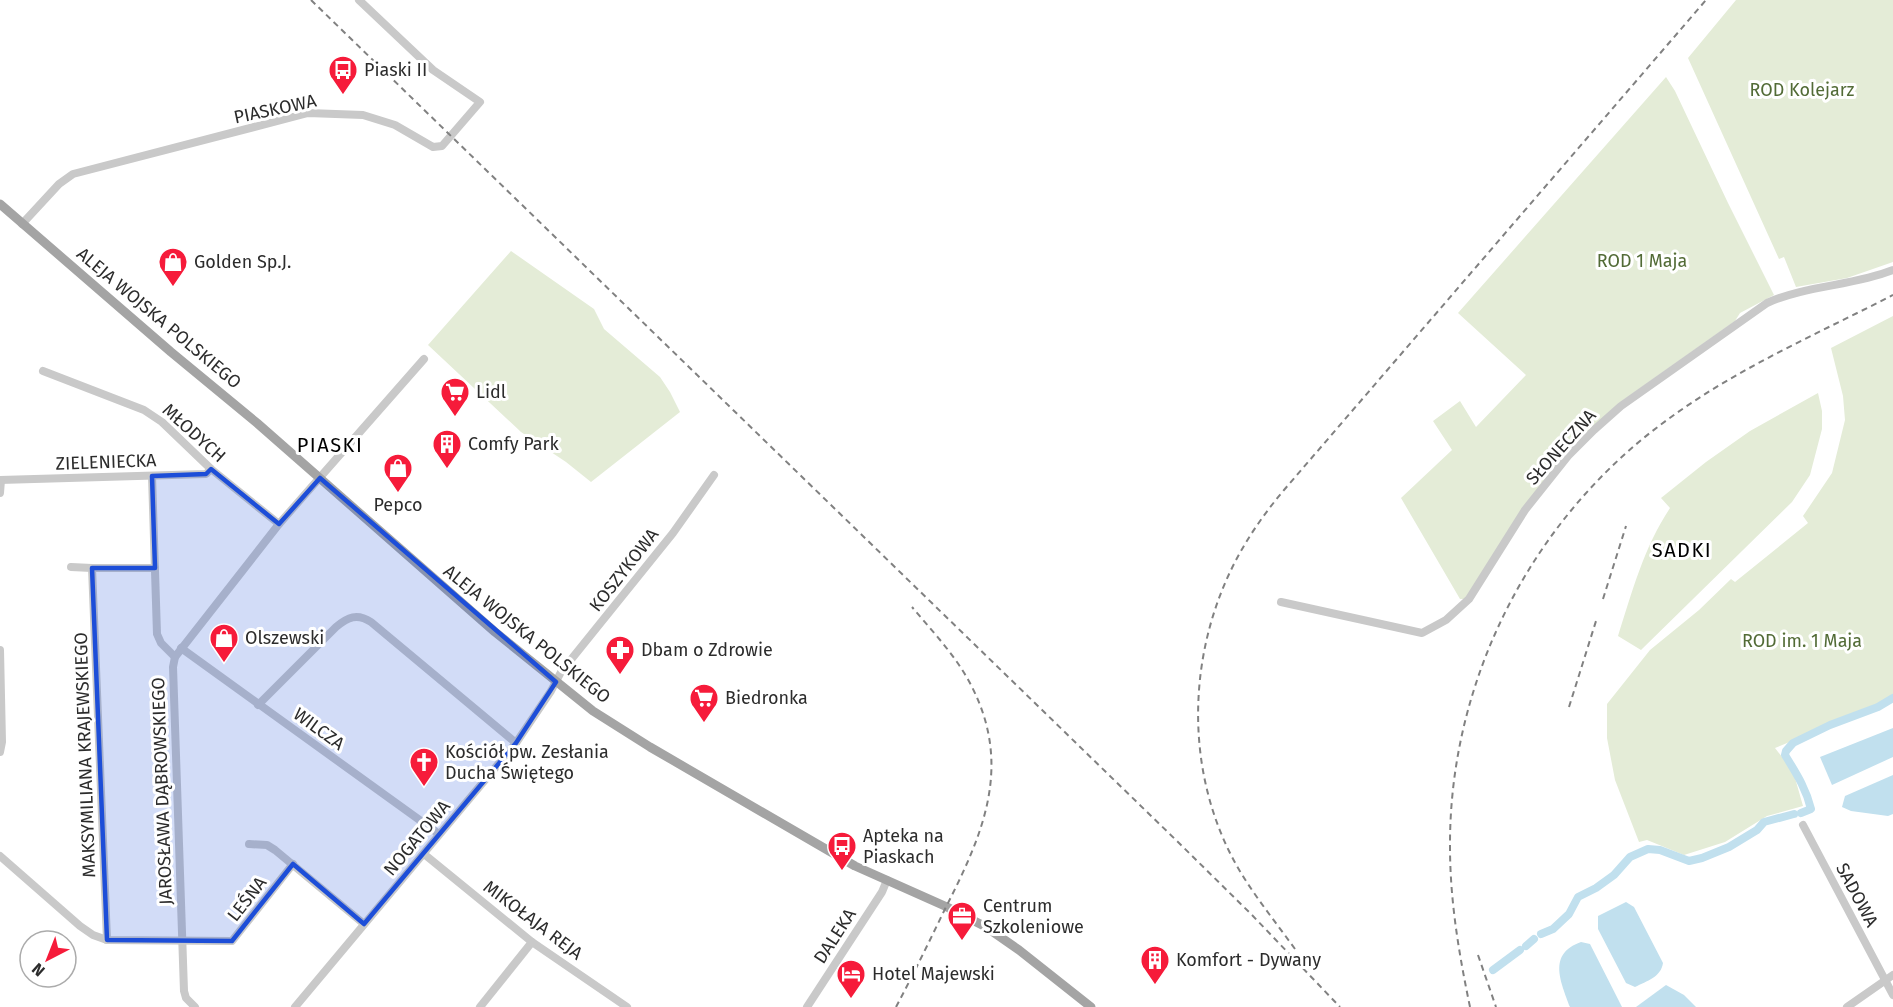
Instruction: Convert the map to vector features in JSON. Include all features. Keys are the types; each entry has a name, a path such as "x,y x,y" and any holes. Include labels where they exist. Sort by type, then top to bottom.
{"main road":[{"name":"ALEJA WOJSKA POLSKIEGO","path":"0,204 320,477 469,610 593,711 650,747 855,866 986,927 1091,1007"}],"street":[{"name":"PIASKOWA","path":"22,224 58,184 73,174 308,114 363,115 394,125 433,147 442,146 480,102 433,70 359,0"},
{"name":"SŁONECZNA","path":"1281,602 1422,633 1446,620 1469,599 1525,510 1568,456 1621,406 1767,303 1790,294 1859,281 1893,270"},
{"name":"JAROSŁAWA DĄBROWSKIEGO","path":"195,1007 186,998 184,991 173,668 175,657 279,525 423,359"},
{"name":"MŁODYCH","path":"42,371 144,410 162,422 211,469 279,525"},
{"name":"ZIELENIECKA","path":"0,480 206,474 211,469"},
{"name":"KOSZYKOWA","path":"556,682 561,672 673,533 714,475"},
{"path":"152,476 158,634 161,643 175,657"},
{"path":"0,480 0,493"},
{"path":"71,567 155,568"},
{"name":"MAKSYMILIANA KRAJEWSKIEGO","path":"92,568 107,940"},
{"path":"258,705 336,627 346,619 355,616 362,617 391,638 516,744"},
{"name":"WILCZA","path":"181,648 440,834"},
{"path":"0,650 2,741 0,752"},
{"name":"NOGATOWA","path":"295,1007 516,744 556,682"},
{"name":"SADOWA","path":"1803,825 1893,996"},
{"path":"249,844 267,845 364,924"},
{"name":"MIKOŁAJA REJA","path":"424,854 532,942 627,1007"},
{"path":"0,856 93,935 107,940 182,942"},
{"name":"LEŚNA","path":"182,942 232,941 293,864"},
{"name":"DALEKA","path":"807,1007 882,892 887,880"},
{"path":"480,1007 532,942"},
{"path":"1847,1007 1884,979 1893,975"}],"highlighted area":[{"path":"211,469 279,524 320,478 556,682 516,743 364,924 293,864 232,941 107,940 92,568 155,568 152,476 206,474"}],"green space":[{"name":"ROD Kolejarz","path":"1736,0 1893,0 1893,262 1847,278 1796,287 1784,257 1779,259 1688,58"},
{"name":"ROD 1 Maja","path":"1666,77 1675,91 1774,295 1740,313 1735,321 1619,403 1572,446 1520,514 1466,599 1460,599 1401,498 1452,450 1433,421 1460,401 1476,427 1526,375 1458,313"},
{"path":"511,251 594,309 604,329 660,377 680,412 591,482 521,432 428,345"},
{"name":"ROD im. 1 Maja","path":"1893,316 1893,697 1877,706 1775,748 1793,771 1803,806 1767,816 1725,842 1684,855 1647,840 1639,842 1615,780 1607,738 1607,704 1650,650 1699,610 1731,579 1735,582 1808,523 1803,516 1832,473 1845,420 1843,396 1831,348"},
{"path":"1818,393 1822,411 1822,429 1810,475 1792,502 1641,650 1618,636 1646,554 1670,508 1661,498 1750,431"}],"water":[{"path":"1893,728 1893,757 1832,785 1820,757"},
{"path":"1893,775 1893,814 1888,816 1851,811 1842,807 1845,796"},
{"path":"1626,902 1634,907 1663,963 1656,975 1635,987 1626,983 1598,929 1598,916"},
{"path":"1581,942 1590,944 1622,1007 1570,1007 1559,970 1560,961 1570,947"},
{"path":"1666,985 1684,995 1696,1007 1636,1007"}],"waterway":[{"path":"1801,813 1811,809 1797,774 1785,755 1786,751 1793,743 1830,725 1878,707 1893,698"},
{"path":"1541,934 1553,929 1569,914 1578,897 1614,875 1630,857 1648,849 1660,850 1689,861 1702,858 1729,847 1757,830 1764,822 1794,814"},
{"path":"1526,946 1534,939"},
{"path":"1493,970 1520,950"}],"railway":[{"path":"311,0 1179,843 1340,1007"},
{"path":"1295,949 1243,877 1215,817 1205,782 1198,710 1201,674 1207,638 1217,603 1231,570 1255,528 1284,490 1706,0"},
{"path":"1470,1007 1453,907 1450,847 1453,785 1464,724 1483,664 1507,608 1539,554 1576,505 1619,460 1667,420 1749,368 1893,295"},
{"path":"1603,599 1626,526"},
{"path":"896,1007 971,855 988,801 991,774 990,746 984,717 972,687 952,655 912,607"},
{"path":"1569,707 1596,621"},
{"path":"1478,955 1496,1007"}],"place":[{"name":"Piaski II","path":"343,96"},
{"name":"Golden Sp.J.","path":"173,288"},
{"name":"Lidl","path":"455,418"},
{"name":"Comfy Park","path":"447,470"},
{"name":"Pepco","path":"398,494"},
{"name":"Olszewski","path":"224,664"},
{"name":"Dbam o Zdrowie","path":"620,676"},
{"name":"Biedronka","path":"704,724"},
{"name":"Kościół pw. Zesłania Ducha Świętego","path":"424,788"},
{"name":"Apteka na Piaskach","path":"842,872"},
{"name":"Centrum Szkoleniowe","path":"962,942"},
{"name":"Komfort - Dywany","path":"1155,986"},
{"name":"Hotel Majewski","path":"851,1000"}],"district":[{"name":"PIASKI","path":"330,445"},
{"name":"SADKI","path":"1682,550"}]}
